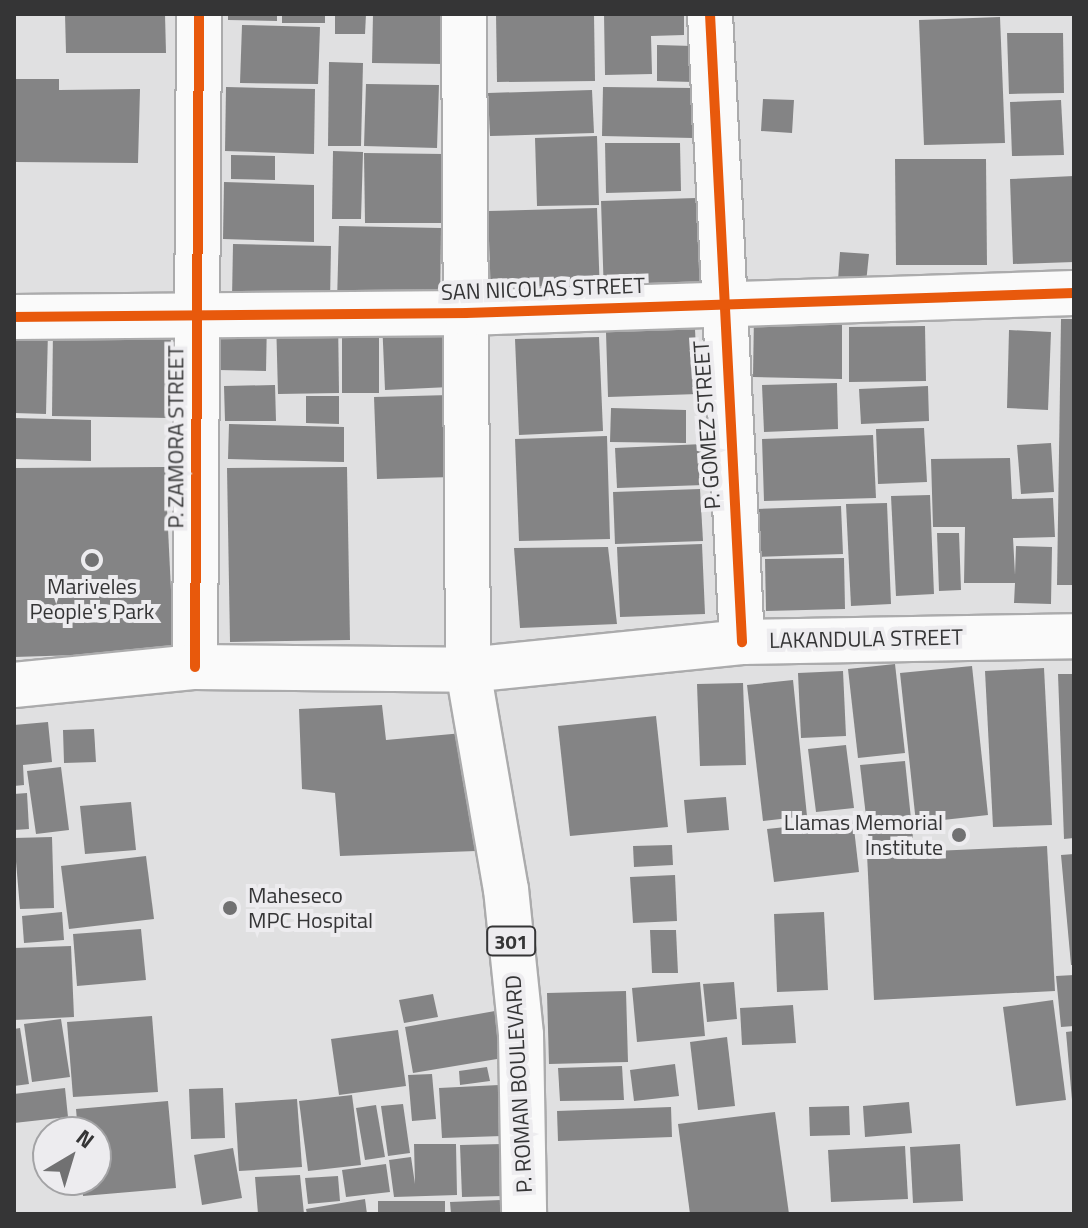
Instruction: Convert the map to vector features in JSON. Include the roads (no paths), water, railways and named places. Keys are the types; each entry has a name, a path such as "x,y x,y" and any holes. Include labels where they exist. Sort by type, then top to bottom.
{"street":[{"name":"P. ZAMORA STREET","path":"195,667 199,14"},
{"name":"P. ROMAN BOULEVARD","path":"464,14 468,670 506,889 521,1035 524,1214"},
{"name":"P. GOMEZ STREET","path":"710,14 719,301 742,642"},
{"name":"SAN NICOLAS STREET","path":"14,317 466,313 719,301 1074,293"},
{"name":"LAKANDULA STREET","path":"14,685 195,667 468,670 742,642 1074,636"}],"place":[{"name":"Mariveles People's Park","path":"92,560"},
{"name":"Llamas Memorial Institute","path":"959,835"},
{"name":"Maheseco MPC Hospital","path":"230,908"}]}
